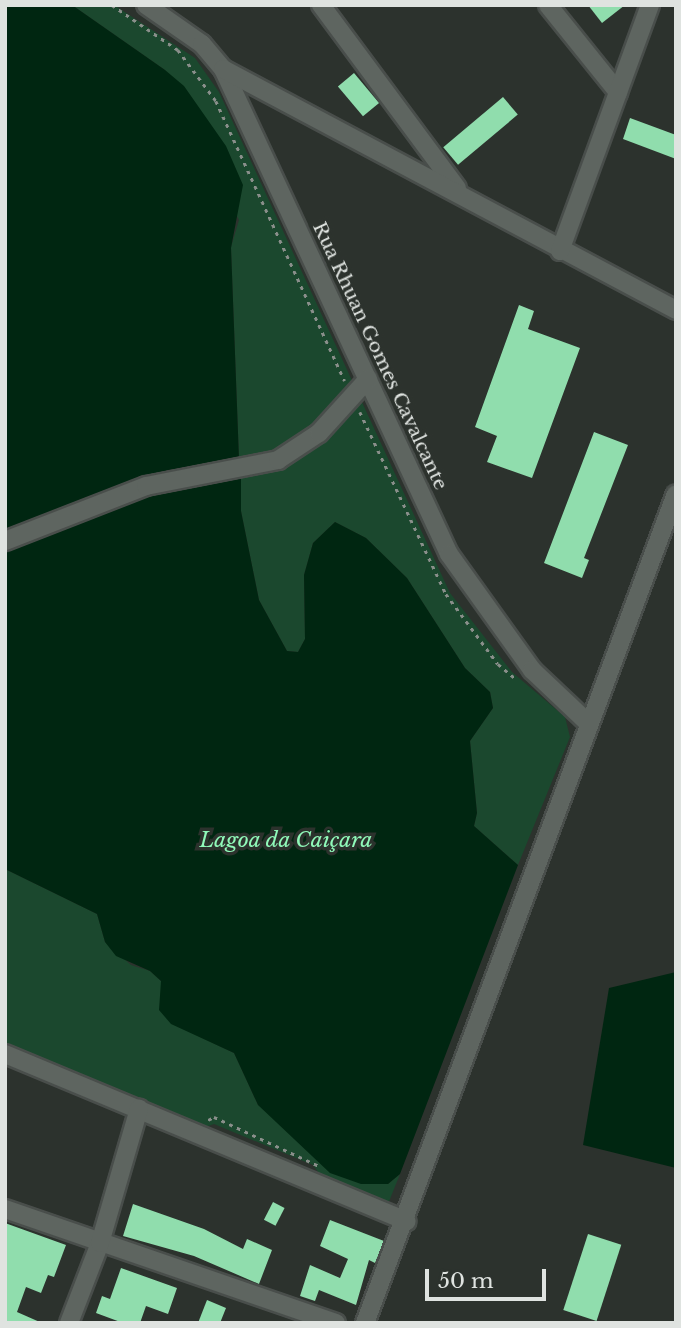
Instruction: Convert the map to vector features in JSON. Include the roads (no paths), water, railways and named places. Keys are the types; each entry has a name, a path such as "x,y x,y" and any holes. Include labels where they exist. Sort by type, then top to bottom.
{"street":[{"name":"Rua Rhuan Gomes Cavalcante","path":"146,5 202,44 223,69 449,554 532,670 587,722"},
{"path":"321,5 460,192"},
{"path":"548,5 618,92"},
{"path":"560,251 650,5"},
{"path":"223,69 460,192 560,251 676,310"},
{"path":"5,541 146,486 278,460 319,433 368,379"},
{"path":"365,1323 407,1221 587,722 676,495"},
{"path":"5,1054 407,1221"},
{"path":"69,1323 100,1243 139,1110"},
{"path":"5,1209 336,1323"}],"water":[{"path":"5,5 72,5 165,70 184,86 226,146 243,185 231,248 239,459 168,470 5,529"},
{"name":"Lagoa da Caiçara","path":"241,473 241,511 259,600 287,651 298,652 305,639 304,575 313,543 335,522 366,538 407,578 465,668 490,692 493,708 470,741 477,813 474,826 518,865 400,1174 388,1184 361,1184 330,1173 258,1105 234,1053 171,1024 159,1010 161,981 150,971 116,956 105,942 97,914 5,869 5,552 148,493"},
{"path":"676,972 676,1168 583,1145 609,988"}]}
